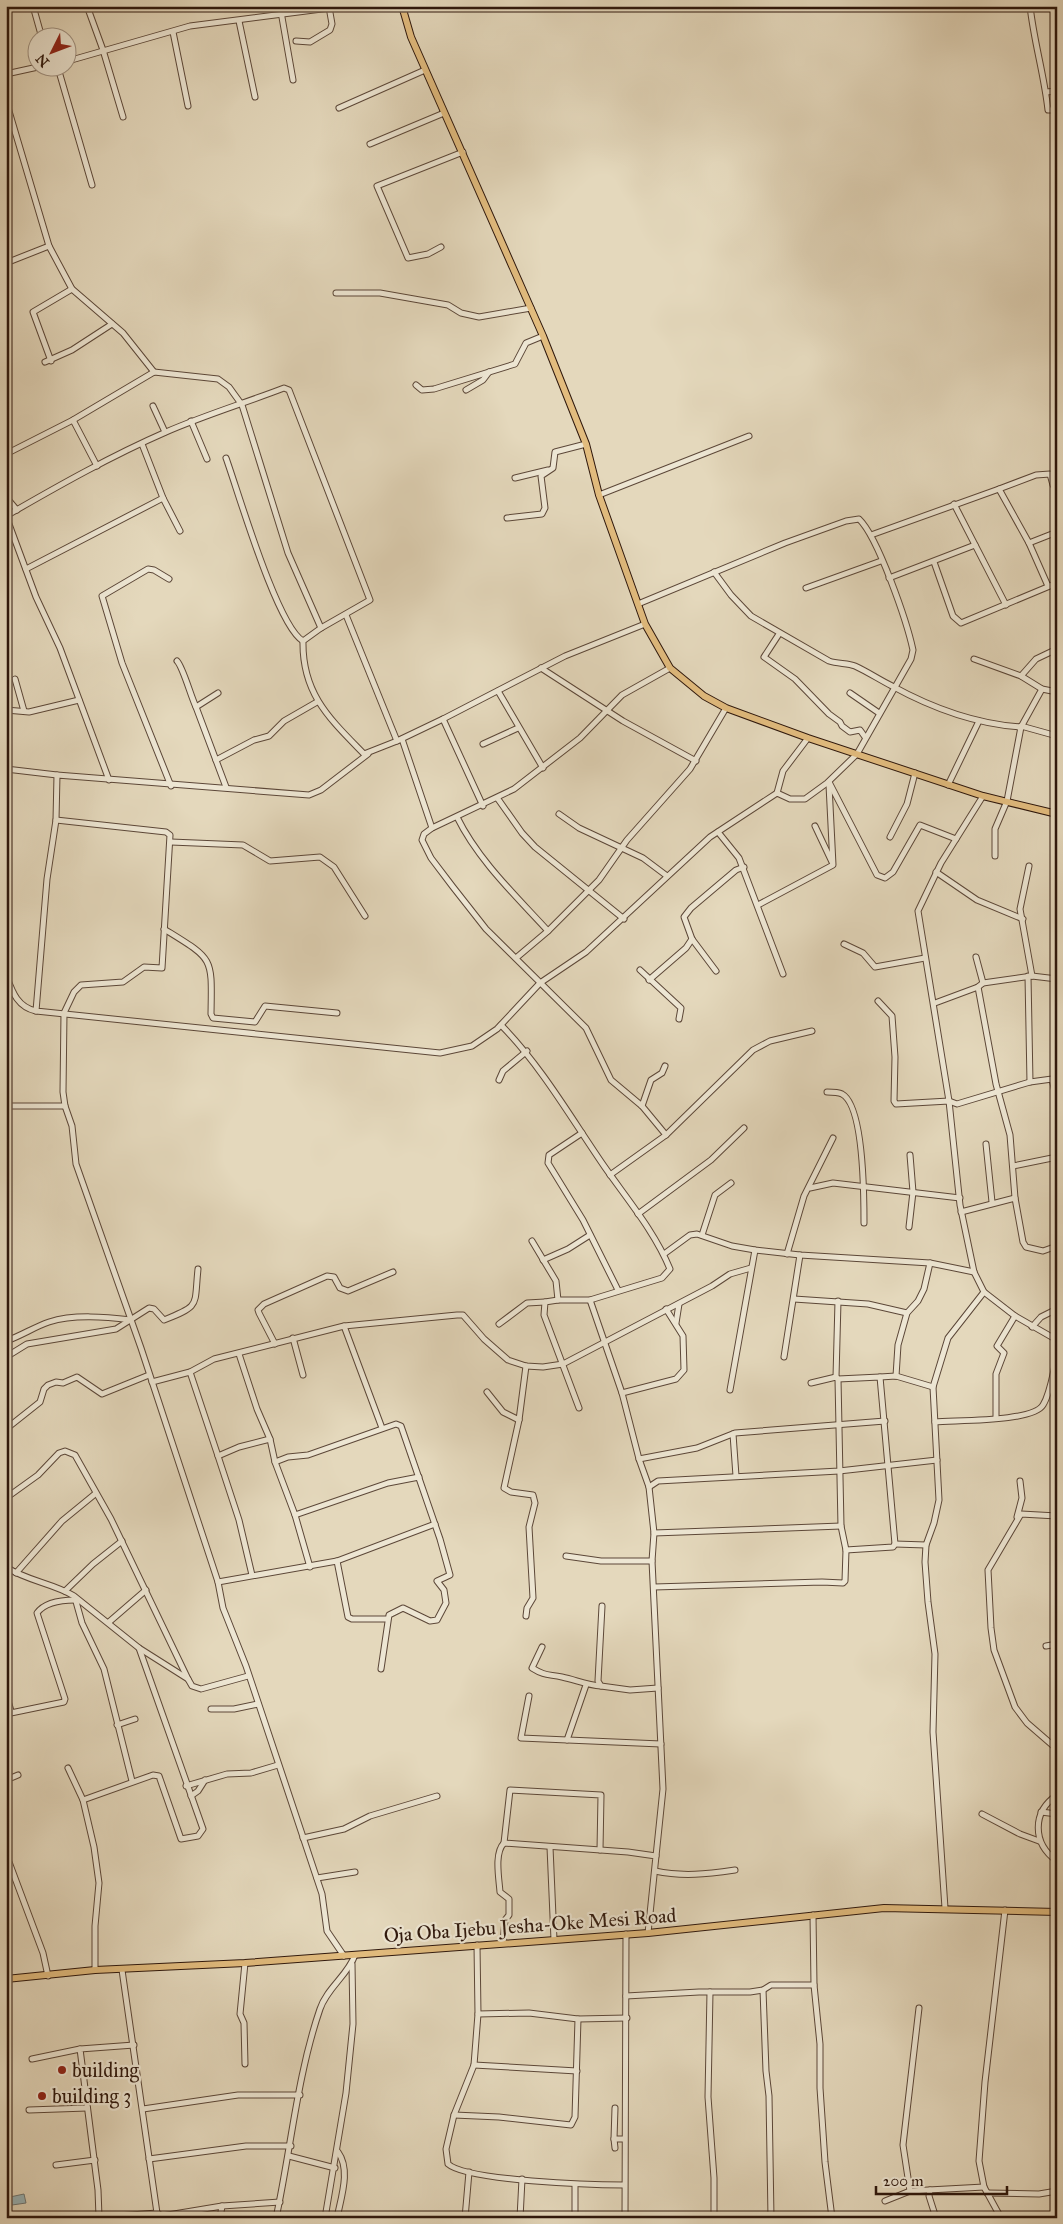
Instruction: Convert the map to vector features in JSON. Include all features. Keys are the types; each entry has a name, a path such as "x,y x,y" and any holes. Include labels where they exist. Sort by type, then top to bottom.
{"main road":[{"path":"402,6 412,37 444,113 463,152 543,336 586,444 599,495 645,624 670,668 704,696 726,708 808,738 983,796 1057,814"},
{"name":"Oja Oba Ijebu Jesha-Oke Mesi Road","path":"6,1979 95,1970 244,1963 648,1933 884,1908 1057,1912"}],"street":[{"path":"33,6 39,28"},
{"path":"87,6 103,50 123,117"},
{"path":"280,6 293,80"},
{"path":"78,57 190,26 344,6"},
{"path":"1030,6 1036,55 1046,92 1048,110 1057,110"},
{"path":"296,41 310,42 330,30 332,24 329,7"},
{"path":"239,21 255,97"},
{"path":"174,32 188,105"},
{"path":"6,74 28,70"},
{"path":"339,108 426,70"},
{"path":"61,78 92,185"},
{"path":"1046,92 1057,90"},
{"path":"6,101 49,246 72,289 123,333 154,372"},
{"path":"370,144 444,113"},
{"path":"440,247 428,254 408,258 377,186 463,152"},
{"path":"6,263 49,246"},
{"path":"72,289 33,312 48,362 112,324"},
{"path":"336,293 380,293 448,305 461,313 479,317 531,308"},
{"path":"416,386 422,390 434,389 515,364 526,344 543,336"},
{"path":"6,454 73,420 154,372 218,379 229,387 242,404 288,553 321,628"},
{"path":"466,390 483,380 490,372"},
{"path":"109,780 60,648 36,597 6,516 97,466 165,432 284,388 292,394 370,600 321,628 303,641"},
{"path":"153,406 165,432"},
{"path":"73,420 97,466"},
{"path":"191,421 206,459"},
{"path":"599,495 749,436"},
{"path":"142,444 163,498 180,531"},
{"path":"553,468 555,452 586,444"},
{"path":"226,458 268,584 295,632 303,641 306,670 317,702 334,724 364,754 368,754"},
{"path":"515,478 553,468"},
{"path":"507,518 542,514 545,508 540,476 553,468"},
{"path":"871,535 1036,475 1050,474 1053,485 1057,484"},
{"path":"999,489 1029,543 1048,586"},
{"path":"6,497 17,510"},
{"path":"26,569 163,498"},
{"path":"954,504 1006,606"},
{"path":"638,604 785,543 857,518 862,521 871,535 890,578 913,650 911,659 857,754 828,782 805,800 790,799 777,793"},
{"path":"1029,543 1057,532"},
{"path":"890,578 975,545"},
{"path":"806,588 881,561"},
{"path":"934,562 950,610 956,620 961,623 1006,606 1057,583"},
{"path":"169,579 154,570 148,569 102,596 102,603 122,662 172,786"},
{"path":"714,572 731,595 751,616 779,634 829,661 841,665 853,665 894,688 945,710 991,725 1021,727 1057,736"},
{"path":"346,615 400,740 432,828"},
{"path":"6,769 172,786 226,787 309,795 321,790 368,754 443,719 565,656 645,624"},
{"path":"779,634 764,657 795,679 842,726 850,732 860,730 866,737"},
{"path":"1021,676 1036,659 1057,649"},
{"path":"974,659 1021,676 1042,689 1057,692"},
{"path":"177,661 183,670 184,680 226,787"},
{"path":"541,668 606,710 696,761"},
{"path":"666,1135 642,1106 612,1080 586,1028 486,929 432,858 422,840 424,834 432,828 514,790 580,738 606,710 631,688 670,668"},
{"path":"15,679 24,711"},
{"path":"995,856 995,829 1007,801 1021,727 1042,689"},
{"path":"498,691 543,768"},
{"path":"850,693 879,713"},
{"path":"196,707 218,694"},
{"path":"6,710 24,711 79,700"},
{"path":"216,760 254,740 269,736 284,721 317,702"},
{"path":"516,958 548,932 588,891 628,840 681,781 696,761 726,708"},
{"path":"443,719 483,806"},
{"path":"948,784 979,721"},
{"path":"482,744 518,728"},
{"path":"6,975 12,993 28,1009 36,1011 440,1053 472,1046 501,1025 540,983 586,952 624,919 710,837 777,793 784,771 808,738"},
{"path":"890,836 907,804 915,773"},
{"path":"36,1011 47,879 56,820 57,775"},
{"path":"828,782 876,875 880,877 885,878 893,872 920,825 923,824 956,839"},
{"path":"828,782 833,865"},
{"path":"983,796 936,872 918,911 925,958 935,1003 949,1101 961,1212 974,1272 984,1292 1015,1316 1057,1340"},
{"path":"498,799 528,840 624,919"},
{"path":"559,814 579,828 642,858 668,876"},
{"path":"457,817 466,836 483,858 548,932"},
{"path":"56,820 166,832 170,835 162,968 144,968 123,982 81,985 74,992 64,1013 65,1106 72,1126 76,1164 132,1320 218,1582 223,1608 246,1666 317,1878 324,1901 327,1931 344,1956"},
{"path":"815,826 833,865"},
{"path":"718,832 734,848 744,867 783,974"},
{"path":"171,842 243,845 270,861 320,857 334,867 365,916"},
{"path":"758,904 833,865"},
{"path":"1029,866 1020,909 1030,976 1030,1082"},
{"path":"716,971 692,939 684,918 686,912 736,870 744,867"},
{"path":"936,872 977,900 1023,919"},
{"path":"164,929 199,951 207,961 212,974 211,1014 213,1018 255,1022 265,1006 337,1013"},
{"path":"649,980 686,948 692,939"},
{"path":"844,944 863,953 875,967 925,958"},
{"path":"976,957 983,983"},
{"path":"640,970 680,1008 679,1019"},
{"path":"935,1003 978,987 983,983 1030,976 1057,979"},
{"path":"978,987 998,1092 1010,1135 1014,1166 1015,1198 1023,1242 1026,1247 1043,1251 1057,1246"},
{"path":"878,1000 892,1016 895,1057 895,1102 949,1101 957,1104 1030,1082 1054,1077 1057,1101"},
{"path":"499,1324 527,1303 558,1300 590,1300 666,1276 670,1269 664,1254 638,1214 527,1051 501,1025"},
{"path":"610,1175 666,1135 753,1050 770,1042 812,1031"},
{"path":"499,1080 503,1071 527,1051"},
{"path":"642,1106 651,1080 662,1073 665,1066"},
{"path":"827,1092 841,1093 849,1102 860,1141 864,1185 864,1223"},
{"path":"6,1106 65,1106"},
{"path":"638,1214 711,1160 744,1128"},
{"path":"582,1133 549,1155 548,1163 590,1235 618,1290"},
{"path":"787,1254 804,1196 810,1188 833,1138"},
{"path":"986,1144 992,1202"},
{"path":"909,1227 913,1192 910,1155"},
{"path":"1014,1166 1057,1157"},
{"path":"702,1235 714,1198 731,1183"},
{"path":"810,1188 833,1183 864,1185 960,1198"},
{"path":"961,1212 992,1202 1015,1198"},
{"path":"544,1260 568,1249 590,1235"},
{"path":"664,1254 690,1235 702,1235 732,1246 755,1250 800,1255 930,1263 974,1272"},
{"path":"532,1241 556,1280 558,1300"},
{"path":"730,1390 755,1250"},
{"path":"784,1357 800,1255"},
{"path":"896,1376 898,1345 907,1312 918,1301 924,1290 930,1263"},
{"path":"152,1382 190,1372 214,1359 344,1326 399,1319 463,1315 500,1355 526,1366 563,1364 582,1352 604,1344 666,1309 679,1304 730,1274 751,1268"},
{"path":"6,1357 27,1344 116,1329 149,1308 154,1308 164,1320 190,1309 195,1302 198,1269"},
{"path":"275,1344 258,1310 264,1304 327,1276 334,1278 340,1288 348,1291 393,1272"},
{"path":"945,1908 933,1732 936,1654 926,1584 926,1545 938,1506 934,1387 948,1338 984,1292"},
{"path":"794,1299 868,1304 907,1312"},
{"path":"590,1300 622,1393 639,1459 649,1487 654,1533 652,1562 663,1789 648,1933"},
{"path":"654,1587 843,1583 845,1581 846,1550 840,1526 837,1378 838,1301"},
{"path":"545,1302 544,1315 579,1408"},
{"path":"676,1323 679,1304"},
{"path":"622,1393 676,1379 682,1375 684,1370 684,1343 681,1330 666,1309"},
{"path":"1032,1327 1041,1317 1057,1309"},
{"path":"996,1418 996,1374 1004,1357 1004,1353 997,1346 1015,1316"},
{"path":"6,1341 28,1333 48,1322 64,1318 117,1318 132,1320"},
{"path":"344,1326 382,1428"},
{"path":"293,1338 303,1375"},
{"path":"239,1354 257,1409 270,1439 310,1567"},
{"path":"935,1422 1014,1418 1037,1412 1044,1404 1057,1356"},
{"path":"526,1366 519,1420 504,1488 511,1492 533,1495 535,1503 528,1527 533,1598 527,1608 526,1616"},
{"path":"190,1372 239,1520 252,1575"},
{"path":"6,1430 40,1402 44,1389 52,1383 63,1383 77,1377 102,1394 149,1375"},
{"path":"811,1383 837,1378 896,1376 934,1387"},
{"path":"880,1377 895,1544"},
{"path":"487,1392 503,1412 519,1420"},
{"path":"639,1459 697,1448 733,1434 753,1430 838,1426 884,1421"},
{"path":"276,1462 288,1457 308,1455 382,1428 396,1424 401,1426 450,1572 449,1576 437,1581 444,1590 446,1603 439,1617 434,1621 403,1608 392,1612 388,1619 381,1669"},
{"path":"733,1434 736,1476"},
{"path":"218,1456 239,1447 270,1439"},
{"path":"6,1498 38,1475 59,1453 65,1451 76,1454 146,1590 192,1686 201,1689 248,1676"},
{"path":"649,1487 658,1481 839,1471 937,1460"},
{"path":"295,1515 388,1483 419,1477"},
{"path":"1020,1481 1022,1498 1016,1520 1009,1536 991,1562 988,1570 988,1595 994,1650 1015,1707 1027,1723 1057,1749"},
{"path":"16,1574 62,1521 95,1494"},
{"path":"1016,1520 1021,1514 1057,1516"},
{"path":"218,1582 337,1561 435,1524"},
{"path":"654,1533 840,1526"},
{"path":"65,1591 92,1564 122,1542"},
{"path":"846,1550 893,1547 895,1544 926,1545"},
{"path":"566,1556 601,1561 652,1562"},
{"path":"337,1561 348,1617 352,1619 388,1619"},
{"path":"6,1567 16,1574 65,1591 109,1622 139,1648 188,1679"},
{"path":"109,1622 146,1590"},
{"path":"6,1694 9,1713 56,1704 65,1699 37,1613 42,1607 51,1603 75,1598"},
{"path":"75,1598 82,1623 104,1669 132,1781"},
{"path":"601,1686 598,1681 602,1606"},
{"path":"1046,1646 1057,1644"},
{"path":"542,1647 532,1668 548,1677 561,1677 586,1685 630,1690 658,1688"},
{"path":"83,1800 150,1775 159,1776 179,1837 184,1840 198,1836 203,1829 186,1786 139,1648"},
{"path":"567,1740 586,1685"},
{"path":"529,1696 521,1738 661,1744"},
{"path":"211,1709 234,1709 258,1704"},
{"path":"117,1725 135,1719"},
{"path":"186,1786 226,1774 251,1773 278,1765"},
{"path":"68,1768 83,1800 94,1847 99,1883 95,1926 95,1970"},
{"path":"6,1780 18,1775"},
{"path":"191,1796 198,1791 205,1780"},
{"path":"503,1944 504,1920 509,1915 510,1899 500,1892 498,1859 504,1843 510,1790 601,1795 600,1850"},
{"path":"1039,1841 1038,1825 1041,1812 1048,1801 1057,1795"},
{"path":"303,1838 344,1829 370,1816 437,1796"},
{"path":"1041,1812 1057,1814"},
{"path":"982,1814 1020,1834 1039,1841 1057,1861"},
{"path":"504,1843 656,1856"},
{"path":"550,1847 554,1940"},
{"path":"6,1854 43,1953 48,1976"},
{"path":"655,1871 673,1875 698,1875 735,1870"},
{"path":"317,1878 355,1872"},
{"path":"1001,2218 986,2193 979,2161 1005,1910"},
{"path":"813,1915 814,1985 820,2044 820,2088 825,2162 832,2218"},
{"path":"625,2218 626,1934"},
{"path":"477,1945 478,2014 474,2065 454,2115 446,2149 446,2161 451,2167 469,2172 575,2185 624,2185"},
{"path":"326,2218 338,2152 353,2024 352,1964 355,1955"},
{"path":"244,1963 240,2014 244,2023 245,2064"},
{"path":"284,2218 276,2216 306,2061 320,2007 333,1984 352,1964"},
{"path":"122,1970 157,2213"},
{"path":"626,1996 764,1990 771,1985 814,1985"},
{"path":"764,1990 766,2071 770,2096 771,2218"},
{"path":"710,1992 708,2097 714,2178 714,2218"},
{"path":"910,2191 903,2145 919,2008"},
{"path":"478,2014 529,2013 578,2019 627,2018"},
{"path":"454,2115 499,2116 571,2125 575,2117 578,2019"},
{"path":"32,2059 80,2049 134,2045"},
{"path":"80,2049 86,2108 95,2160 99,2217"},
{"path":"474,2065 577,2071"},
{"path":"143,2108 238,2095 300,2095"},
{"path":"29,2110 86,2108"},
{"path":"615,2108 615,2148"},
{"path":"614,2139 624,2139"},
{"path":"149,2159 246,2146 291,2146"},
{"path":"338,2152 344,2160 345,2169 338,2218"},
{"path":"289,2156 335,2168"},
{"path":"56,2165 95,2160"},
{"path":"465,2218 469,2172"},
{"path":"520,2218 522,2179"},
{"path":"575,2185 575,2218"},
{"path":"885,2201 910,2191 984,2187"},
{"path":"930,2190 929,2196 936,2218"},
{"path":"986,2193 1039,2194 1057,2191"},
{"path":"92,2218 157,2213 162,2216 222,2206 280,2202"},
{"path":"220,2218 222,2206"}],"water":[{"path":"24,2194 26,2203 12,2205 10,2197"}],"place":[{"name":"building","path":"62,2070"},
{"name":"building 3","path":"42,2096"}]}
